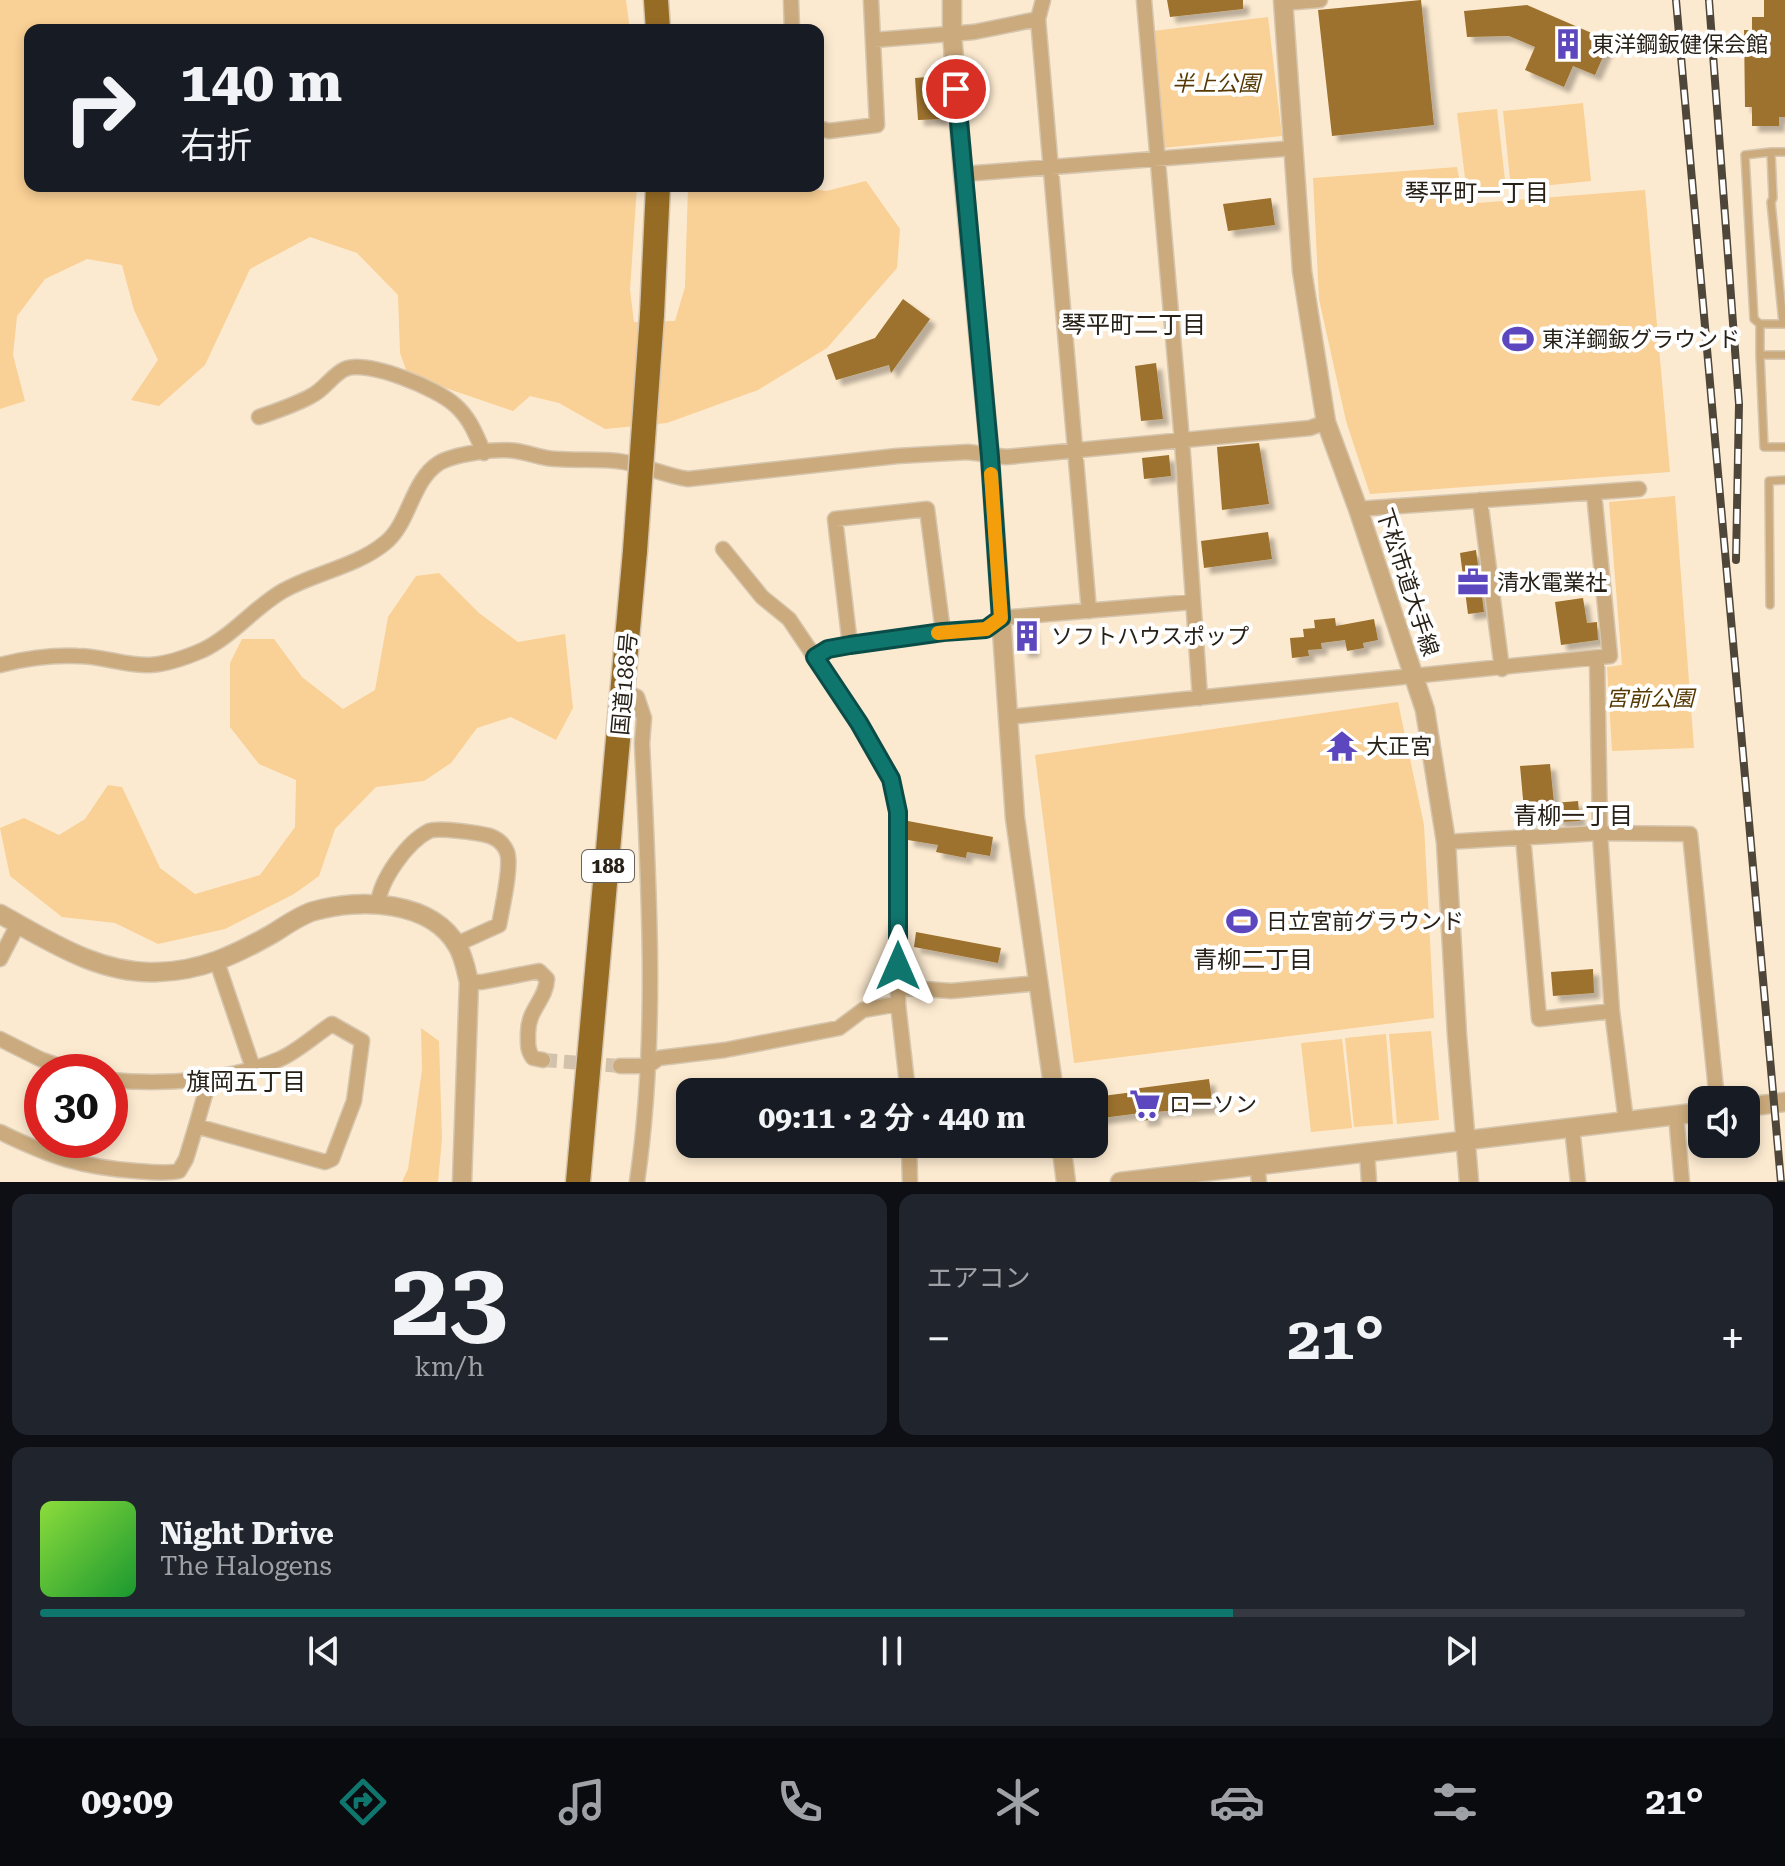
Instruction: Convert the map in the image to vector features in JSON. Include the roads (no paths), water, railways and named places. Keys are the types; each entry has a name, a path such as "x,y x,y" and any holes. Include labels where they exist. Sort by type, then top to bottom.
{"highway":[{"path":"656,0 658,24"},
{"name":"国道188号","path":"578,1182 624,692 652,315 658,192"}],"street":[{"path":"791,0 792,24"},
{"path":"824,130 877,125 871,0"},
{"path":"952,0 963,174 990,457 1015,818 1052,1078"},
{"path":"1043,0 1038,19 1089,611"},
{"path":"1144,0 1182,441 1200,698"},
{"path":"1284,2 1320,0"},
{"name":"下松市道大手線","path":"1284,2 1302,271 1326,422 1425,710 1446,842 1469,1182"},
{"path":"874,40 974,32 1038,19"},
{"path":"963,174 1295,148"},
{"path":"259,417 313,396 343,370 354,366 368,367 388,372 453,402 468,418 484,453"},
{"path":"0,665 38,656 81,655 150,665 176,660 206,648 279,593 364,557 386,542 398,528 425,476 439,463 457,456 517,451 539,458 627,463 688,479 897,456 968,452 990,457 1182,441 1310,428 1326,422"},
{"path":"1358,509 1639,489"},
{"path":"1008,717 1610,656 1594,493"},
{"path":"1480,500 1502,669"},
{"path":"850,645 835,519 927,509 943,632"},
{"path":"723,549 762,597 789,619 859,723 891,779 898,812 898,1004 906,1078"},
{"path":"815,657 828,649 850,645 986,629 1001,618 1192,602"},
{"path":"1597,658 1600,833 1612,1011 1626,1121"},
{"path":"624,692 637,697 644,718 642,743 650,911 648,1093 637,1182"},
{"path":"378,904 391,867 423,834 433,829 490,837 503,844 509,856 499,925 457,944"},
{"path":"1446,842 1600,833 1690,834 1716,1086"},
{"path":"1523,837 1539,1019 1612,1011"},
{"path":"0,914 82,957 123,970 155,973 217,962 311,912 346,905 378,904 414,912 438,925 457,944 464,958 469,982 462,1182"},
{"path":"0,959 18,924"},
{"path":"217,962 253,1068"},
{"path":"469,982 539,971 547,979 547,989 528,1018 528,1051 533,1058 543,1060"},
{"path":"898,987 951,991 1039,983"},
{"path":"620,1066 648,1066 659,1058 725,1050 839,1028 863,1010 898,1004"},
{"path":"128,1081 158,1082 253,1068 283,1058 332,1024 362,1041 354,1101 332,1159 325,1162 196,1126"},
{"path":"0,1039 30,1054"},
{"path":"0,1132 69,1162 180,1177 206,1091 206,1077"},
{"path":"1760,1105 1785,1102"},
{"path":"1120,1182 1258,1174 1367,1152 1688,1114"},
{"path":"1676,1115 1682,1182"},
{"path":"1572,1128 1578,1182"},
{"path":"1367,1152 1369,1182"},
{"path":"909,1158 910,1182"},
{"path":"1063,1158 1066,1182"}],"lane":[{"path":"1771,152 1771,202 1784,324 1760,324 1754,319 1745,155 1771,152 1785,152"},
{"path":"1760,324 1764,447 1785,447"},
{"path":"1760,355 1785,355"},
{"path":"1770,605 1769,481 1785,480"}],"tunnel":[{"path":"543,1060 620,1066"}],"railway":[{"path":"1676,0 1781,1182"},
{"path":"1709,0 1739,404 1736,560"}],"place":[{"name":"東洋鋼鈑健保会館","path":"1568,44"},
{"name":"東洋鋼鈑グラウンド","path":"1518,339"},
{"name":"清水電業社","path":"1473,582"},
{"name":"ソフトハウスポップ","path":"1027,636"},
{"name":"大正宮","path":"1342,746"},
{"name":"日立宮前グラウンド","path":"1242,921"},
{"name":"ローソン","path":"1145,1104"}],"district":[{"name":"琴平町一丁目","path":"1477,193"},
{"name":"琴平町二丁目","path":"1134,325"},
{"name":"青柳一丁目","path":"1573,816"},
{"name":"青柳二丁目","path":"1253,960"},
{"name":"旗岡五丁目","path":"246,1082"}],"park label":[{"name":"半上公園","path":"1216,83"},
{"name":"宮前公園","path":"1650,698"}]}
